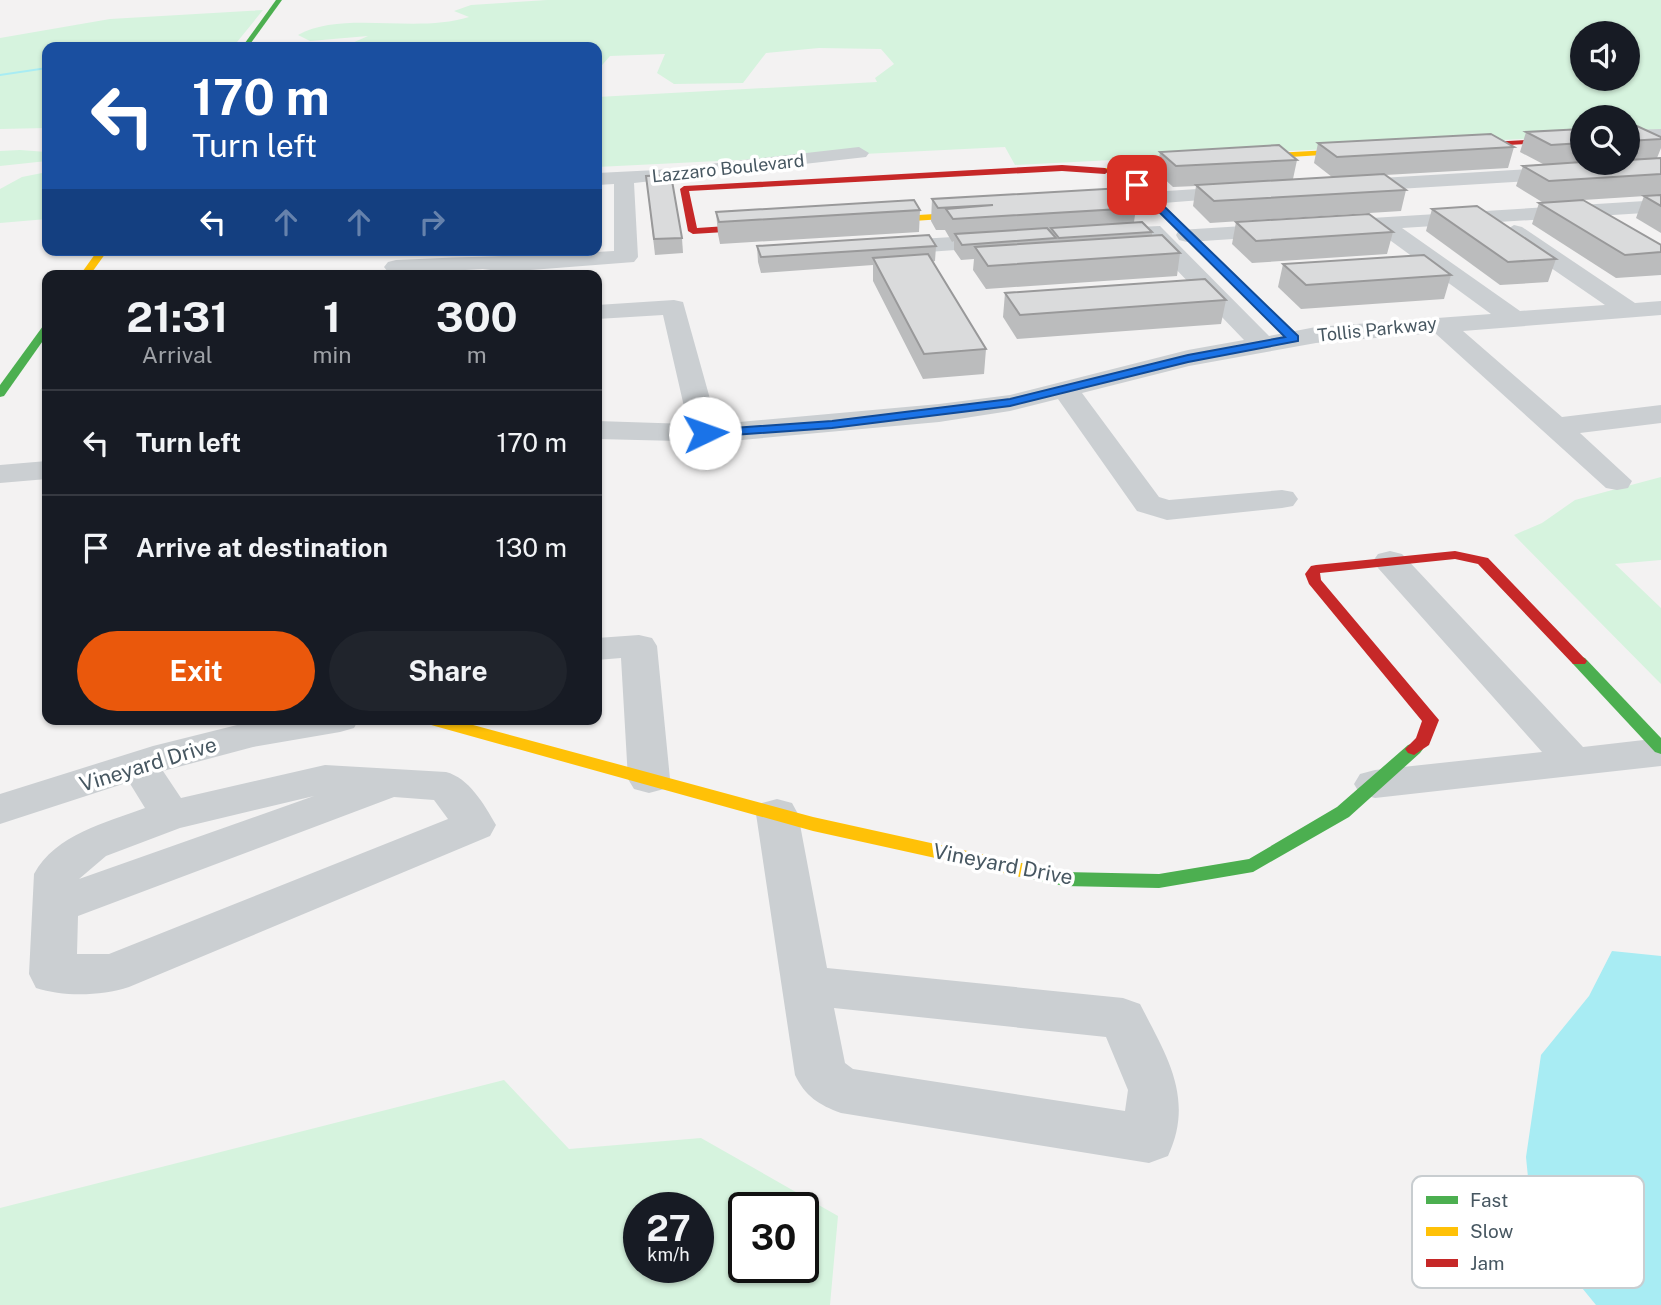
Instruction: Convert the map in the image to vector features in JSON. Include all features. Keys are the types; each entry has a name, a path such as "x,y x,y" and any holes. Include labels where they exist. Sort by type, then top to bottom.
{"street":[{"path":"249,42 279,0"},
{"path":"1643,136 1661,145"},
{"path":"1437,146 1570,140"},
{"path":"788,225 694,231 684,190 1062,168 1124,172 1166,162 1384,149"},
{"name":"Lazzaro Boulevard","path":"602,179 859,153"},
{"path":"1332,187 1661,167"},
{"path":"1124,172 1213,260"},
{"path":"396,267 482,262 505,265 626,257 624,178"},
{"path":"1476,178 1537,213"},
{"path":"1388,183 1444,219"},
{"path":"1061,210 1263,191"},
{"path":"1187,235 1661,205"},
{"path":"1592,210 1624,229"},
{"path":"856,221 1006,213"},
{"path":"1490,216 1629,310"},
{"path":"1380,223 1513,318"},
{"path":"1084,236 1152,231 1264,346"},
{"path":"870,249 1031,239"},
{"path":"602,312 674,307 705,433"},
{"name":"Tollis Parkway","path":"602,430 705,433 939,413 1010,403 1188,358 1264,346 1284,330 1438,323 1661,307"},
{"path":"1438,323 1616,481"},
{"path":"0,393 42,335"},
{"path":"1065,389 1148,504 1167,510 1282,499"},
{"path":"1555,427 1661,414"},
{"path":"0,474 42,470"},
{"path":"1390,561 1455,555 1483,561 1661,750"},
{"path":"1390,561 1573,761"},
{"name":"Vineyard Drive","path":"452,725 777,814 1063,879 1159,881 1252,866 1343,812 1423,741 1432,720 1312,574 1316,569 1390,561"},
{"path":"602,649 639,646 649,779"},
{"name":"Vineyard Drive","path":"0,809 226,740 290,725"},
{"path":"1375,784 1661,750"},
{"path":"139,766 171,815"},
{"path":"325,779 446,786 475,825 112,973 53,974 55,874 91,845 171,815 325,779"},
{"path":"55,906 393,783"},
{"path":"777,814 806,986 821,1074 841,1090 1149,1139 1154,1090 1123,1018 806,986"}],"green space":[{"path":"547,0 1661,0 1661,132 1640,133 1640,105 1570,105 1570,137 1015,165 1005,147 602,167 602,97 877,82 875,78 894,64 881,49 819,48 766,53 743,83 674,84 657,73 665,54 610,56 602,65 602,42 354,42 368,36 310,41 298,35 336,24 448,22 469,17 454,11 471,5"},
{"path":"263,10 237,42 42,42 42,128 0,129 0,38 110,19"},
{"path":"0,151 42,152 42,162 0,166"},
{"path":"42,173 42,219 0,223 0,189 22,177"},
{"path":"1661,477 1661,560 1615,564 1661,608 1661,684 1514,535 1542,523 1575,500"},
{"path":"504,1080 569,1149 701,1138 796,1192 728,1192 728,1283 819,1283 819,1205 838,1216 830,1305 0,1305 0,1208"}],"water":[{"path":"1612,951 1661,956 1661,1305 1596,1305 1582,1288 1644,1288 1644,1176 1528,1176 1526,1157 1541,1055 1589,996"}],"building":[{"path":"1640,127 1661,137 1640,140"},
{"path":"1570,130 1570,144 1551,145 1526,132"},
{"path":"1491,134 1514,147 1337,157 1318,143"},
{"path":"1279,145 1297,160 1176,166 1160,152"},
{"path":"1661,158 1661,174 1549,181 1523,166 1570,163 1570,175 1640,175 1640,159"},
{"path":"1384,174 1406,190 1214,201 1196,185"},
{"path":"671,175 682,238 654,239 646,176"},
{"path":"1122,188 1136,208 953,219 946,209 993,205 938,208 932,199"},
{"path":"1661,195 1661,206 1644,196"},
{"path":"914,200 920,210 719,222 716,212"},
{"path":"1583,200 1661,245 1661,252 1625,255 1539,203"},
{"path":"1477,206 1556,259 1508,262 1432,209"},
{"path":"1369,214 1393,232 1256,241 1236,222"},
{"path":"1142,222 1152,232 1059,238 1051,228"},
{"path":"1047,228 1056,238 962,245 955,234"},
{"path":"929,235 936,246 761,257 757,246"},
{"path":"1162,235 1180,253 988,266 975,247"},
{"path":"928,254 986,349 924,354 873,258"},
{"path":"1424,255 1451,275 1306,285 1283,264"},
{"path":"1205,279 1226,300 1020,315 1005,293"}],"waterway":[{"path":"0,75 42,69"}],"traffic: fast":[{"path":"249,42 279,0"},
{"path":"1082,209 1157,204"},
{"path":"0,393 42,335"},
{"path":"1579,661 1661,748"},
{"path":"1021,870 1064,879 1159,881 1253,865 1343,812 1414,749"}],"traffic: slow":[{"path":"1105,171 1124,172 1166,162 1367,150"},
{"path":"869,221 984,214"},
{"path":"89,270 99,256"},
{"path":"452,725 813,824 1021,870"}],"traffic: jam":[{"path":"1455,146 1570,140"},
{"path":"770,226 693,231 684,189 1062,168 1105,171"},
{"path":"1414,749 1423,741 1431,720 1314,581 1312,574 1316,569 1455,555 1483,561 1579,661"}],"route":[{"path":"705,433 832,425 1010,403 1188,358 1294,339 1137,185"}]}
